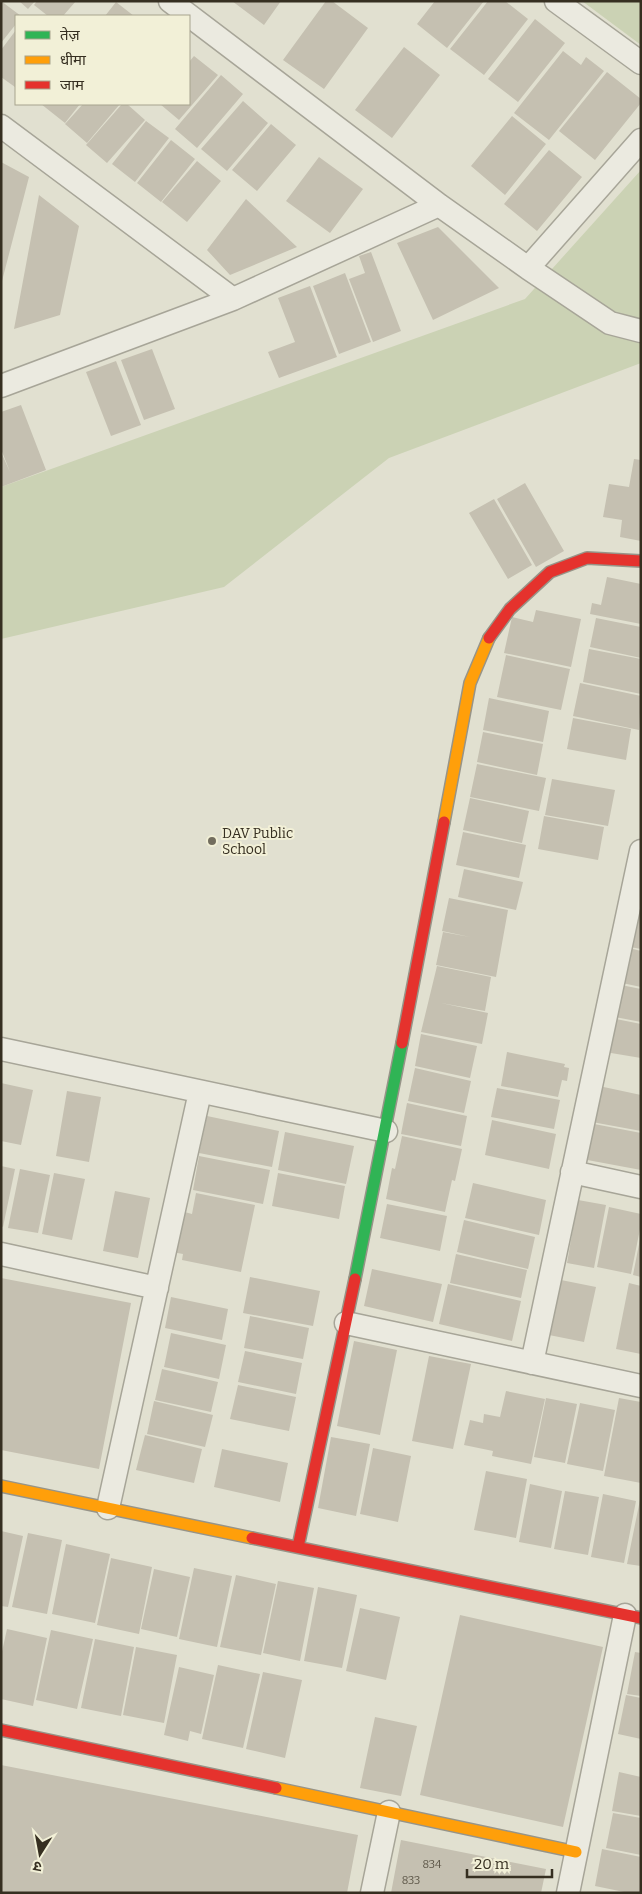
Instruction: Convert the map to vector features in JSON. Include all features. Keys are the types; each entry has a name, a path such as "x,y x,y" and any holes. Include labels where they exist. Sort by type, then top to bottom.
{"street":[{"path":"170,1 188,15"},
{"path":"556,1 641,63"},
{"path":"190,16 439,205 546,281 610,323 641,331"},
{"path":"1,126 233,299"},
{"path":"528,268 641,140"},
{"path":"1,386 233,299 439,205"},
{"path":"298,1547 386,1131 470,683 488,639 510,609 550,572 588,558 628,558 641,561"},
{"path":"532,1363 641,851"},
{"path":"1,1049 386,1131"},
{"path":"108,1508 200,1092"},
{"path":"572,1172 641,1187"},
{"path":"1,1254 157,1288"},
{"path":"346,1323 641,1386"},
{"path":"1,1486 633,1617 576,1852 568,1893"},
{"path":"1,1730 576,1852"},
{"path":"372,1893 389,1812"}],"green space":[{"path":"582,1 641,1 641,45"},
{"path":"641,170 641,363 389,458 224,587 1,639 1,487 525,299"}],"building":[{"path":"1,1 20,15 15,15 15,25 1,43"},
{"path":"19,1 35,1 28,9"},
{"path":"37,1 76,1 64,15 47,15 34,5"},
{"path":"232,1 281,1 264,25"},
{"path":"326,1 332,1 368,28 324,89 283,60"},
{"path":"435,1 484,1 447,48 417,24"},
{"path":"488,1 505,1 528,19 484,75 450,49"},
{"path":"116,2 133,15 106,15"},
{"path":"535,19 565,43 518,102 488,79"},
{"path":"15,31 15,87 1,77 1,50"},
{"path":"404,47 440,75 392,138 355,110"},
{"path":"563,51 581,65 586,57 604,71 549,140 514,113"},
{"path":"194,56 218,75 179,120 161,105 190,105 190,61"},
{"path":"607,72 641,99 641,103 595,160 559,131"},
{"path":"221,75 243,94 197,148 175,129"},
{"path":"243,101 268,123 227,171 201,149"},
{"path":"42,105 79,105 65,123"},
{"path":"82,105 119,105 87,143 65,124"},
{"path":"121,105 128,105 145,120 107,163 86,145"},
{"path":"512,116 546,144 505,195 471,166"},
{"path":"146,121 169,138 135,182 112,164"},
{"path":"271,124 296,145 257,191 232,170"},
{"path":"171,140 195,159 161,202 137,183"},
{"path":"549,150 582,177 537,231 504,204"},
{"path":"319,157 363,189 330,233 286,201"},
{"path":"197,161 221,181 187,222 162,202"},
{"path":"1,162 29,177 2,281 1,281"},
{"path":"39,195 79,226 60,315 14,329"},
{"path":"246,199 297,247 230,275 207,250"},
{"path":"438,227 499,288 433,320 397,243"},
{"path":"371,252 401,331 373,342 349,279 365,273 359,256"},
{"path":"345,273 371,342 339,354 313,286"},
{"path":"310,286 337,357 279,378 268,352 295,342 278,298"},
{"path":"152,349 175,409 144,420 121,360"},
{"path":"116,361 141,425 111,436 86,372"},
{"path":"21,405 46,470 1,487 1,452 10,472 1,449 1,412"},
{"path":"634,459 641,460 641,541 620,537 622,520 603,517 609,484 629,487"},
{"path":"525,483 564,551 536,567 497,499"},
{"path":"494,499 532,565 508,579 469,513"},
{"path":"607,577 641,584 641,624 590,614 592,603 601,605"},
{"path":"536,610 581,619 571,667 504,653 512,617 533,622"},
{"path":"596,618 641,627 641,658 590,647"},
{"path":"589,649 641,659 641,694 583,682"},
{"path":"506,655 570,669 561,710 497,697"},
{"path":"580,683 641,696 639,730 573,716"},
{"path":"489,698 549,711 543,742 483,730"},
{"path":"573,718 631,729 626,760 567,749"},
{"path":"483,732 543,744 537,775 477,762"},
{"path":"477,764 546,778 539,811 470,797"},
{"path":"552,779 615,790 608,826 545,815"},
{"path":"470,798 529,811 522,843 463,830"},
{"path":"544,816 604,827 598,860 538,849"},
{"path":"463,832 526,845 519,878 456,865"},
{"path":"464,869 523,882 516,910 458,897"},
{"path":"449,898 508,910 496,977 436,965 443,932 470,937 442,931"},
{"path":"637,914 641,914 641,949 630,947"},
{"path":"629,948 641,951 641,987 622,983"},
{"path":"437,966 491,977 485,1011 441,1003 488,1013 482,1044 421,1032"},
{"path":"621,985 641,989 641,1022 615,1017"},
{"path":"611,1018 641,1024 641,1058 605,1052"},
{"path":"421,1034 477,1046 470,1078 415,1066"},
{"path":"507,1052 565,1064 564,1067 569,1068 567,1081 562,1080 558,1097 501,1086"},
{"path":"415,1068 471,1081 464,1113 408,1101"},
{"path":"1,1083 33,1090 21,1145 1,1141"},
{"path":"599,1086 641,1095 641,1131 592,1122"},
{"path":"497,1088 560,1100 554,1129 491,1117"},
{"path":"67,1091 101,1097 89,1162 56,1156"},
{"path":"407,1103 467,1116 461,1146 401,1134"},
{"path":"207,1116 279,1131 272,1167 199,1153"},
{"path":"492,1120 556,1134 549,1169 485,1155"},
{"path":"589,1123 641,1133 641,1170 582,1159"},
{"path":"285,1132 354,1146 346,1184 278,1170"},
{"path":"402,1136 462,1149 455,1181 452,1180 445,1212 386,1199 392,1168 395,1169"},
{"path":"199,1156 270,1170 263,1204 193,1190"},
{"path":"1,1166 15,1169 3,1227 1,1226"},
{"path":"20,1169 50,1175 38,1233 8,1228"},
{"path":"54,1173 85,1179 72,1240 42,1234"},
{"path":"278,1173 345,1186 339,1219 272,1206"},
{"path":"473,1183 546,1200 539,1235 465,1218"},
{"path":"115,1191 150,1198 138,1258 103,1251"},
{"path":"196,1193 255,1205 241,1272 182,1260 183,1254 172,1252 181,1211 192,1214"},
{"path":"578,1200 606,1205 594,1268 567,1263"},
{"path":"387,1204 447,1216 440,1251 380,1238"},
{"path":"609,1207 641,1214 641,1224 631,1274 597,1267"},
{"path":"464,1220 535,1237 528,1269 457,1252"},
{"path":"641,1239 641,1277 633,1275"},
{"path":"456,1254 527,1270 521,1298 450,1283"},
{"path":"372,1269 442,1284 433,1322 364,1306"},
{"path":"250,1277 320,1291 313,1326 243,1313"},
{"path":"1,1278 131,1303 99,1469 1,1450"},
{"path":"561,1280 596,1287 584,1342 549,1335"},
{"path":"629,1283 641,1286 641,1354 616,1349"},
{"path":"448,1284 521,1301 512,1341 439,1324"},
{"path":"171,1297 228,1309 222,1340 165,1328"},
{"path":"250,1316 309,1328 303,1359 244,1348"},
{"path":"171,1333 226,1345 219,1379 164,1367"},
{"path":"354,1341 397,1350 380,1435 337,1426"},
{"path":"245,1351 302,1363 296,1394 238,1382"},
{"path":"429,1356 471,1364 453,1449 412,1441"},
{"path":"162,1369 218,1382 211,1412 155,1400"},
{"path":"238,1385 296,1397 289,1431 230,1419"},
{"path":"506,1391 545,1399 531,1464 492,1456 493,1451 464,1445 470,1420 483,1423 484,1414 500,1417"},
{"path":"546,1398 577,1404 565,1463 534,1457"},
{"path":"619,1398 641,1402 641,1483 604,1476"},
{"path":"154,1401 213,1415 205,1447 147,1434"},
{"path":"580,1403 615,1410 603,1471 567,1464"},
{"path":"145,1435 202,1449 194,1483 136,1470"},
{"path":"331,1437 370,1444 356,1516 318,1508"},
{"path":"373,1448 411,1456 398,1522 360,1514"},
{"path":"222,1449 288,1463 280,1502 214,1487"},
{"path":"486,1471 527,1479 516,1538 474,1530"},
{"path":"530,1484 562,1491 551,1548 519,1542"},
{"path":"565,1491 599,1497 588,1555 554,1549"},
{"path":"603,1494 636,1501 624,1563 591,1557"},
{"path":"641,1500 641,1566 627,1564"},
{"path":"1,1531 23,1536 8,1607 1,1606"},
{"path":"28,1533 62,1540 47,1614 12,1607"},
{"path":"66,1544 110,1554 95,1623 52,1614"},
{"path":"111,1558 152,1567 139,1634 97,1625"},
{"path":"194,1568 232,1576 217,1647 179,1639"},
{"path":"154,1569 190,1577 177,1637 141,1629"},
{"path":"236,1575 276,1584 261,1655 220,1647"},
{"path":"278,1581 314,1588 300,1661 263,1653"},
{"path":"318,1587 357,1595 342,1668 304,1661"},
{"path":"360,1608 400,1617 386,1680 346,1671"},
{"path":"460,1615 603,1647 563,1827 420,1795"},
{"path":"7,1629 47,1638 33,1706 1,1699 1,1656"},
{"path":"51,1630 93,1639 77,1709 36,1700"},
{"path":"95,1639 134,1647 121,1716 81,1708"},
{"path":"136,1647 177,1655 164,1723 123,1715"},
{"path":"635,1652 641,1653 641,1696 627,1694"},
{"path":"218,1665 260,1674 243,1748 202,1739"},
{"path":"179,1667 214,1675 201,1734 190,1731 188,1741 164,1735"},
{"path":"263,1672 302,1680 285,1758 246,1749"},
{"path":"626,1695 641,1698 641,1739 618,1734"},
{"path":"375,1717 417,1726 401,1796 360,1788"},
{"path":"1,1765 358,1835 347,1893 1,1893"},
{"path":"619,1772 641,1777 641,1816 612,1811"},
{"path":"613,1813 641,1818 641,1855 606,1848"},
{"path":"401,1840 546,1869 541,1893 391,1893"},
{"path":"602,1849 641,1857 641,1893 629,1893 595,1886"}],"traffic: fast":[{"path":"355,1279 402,1043"}],"traffic: slow":[{"path":"444,822 470,683 489,638"},
{"path":"1,1486 252,1538"},
{"path":"276,1788 576,1852"}],"traffic: jam":[{"path":"489,638 510,609 550,572 587,558 641,561"},
{"path":"402,1043 444,822"},
{"path":"298,1547 355,1279"},
{"path":"252,1538 641,1618"},
{"path":"1,1730 276,1788"}],"place":[{"name":"DAV Public School","path":"212,841"}]}
